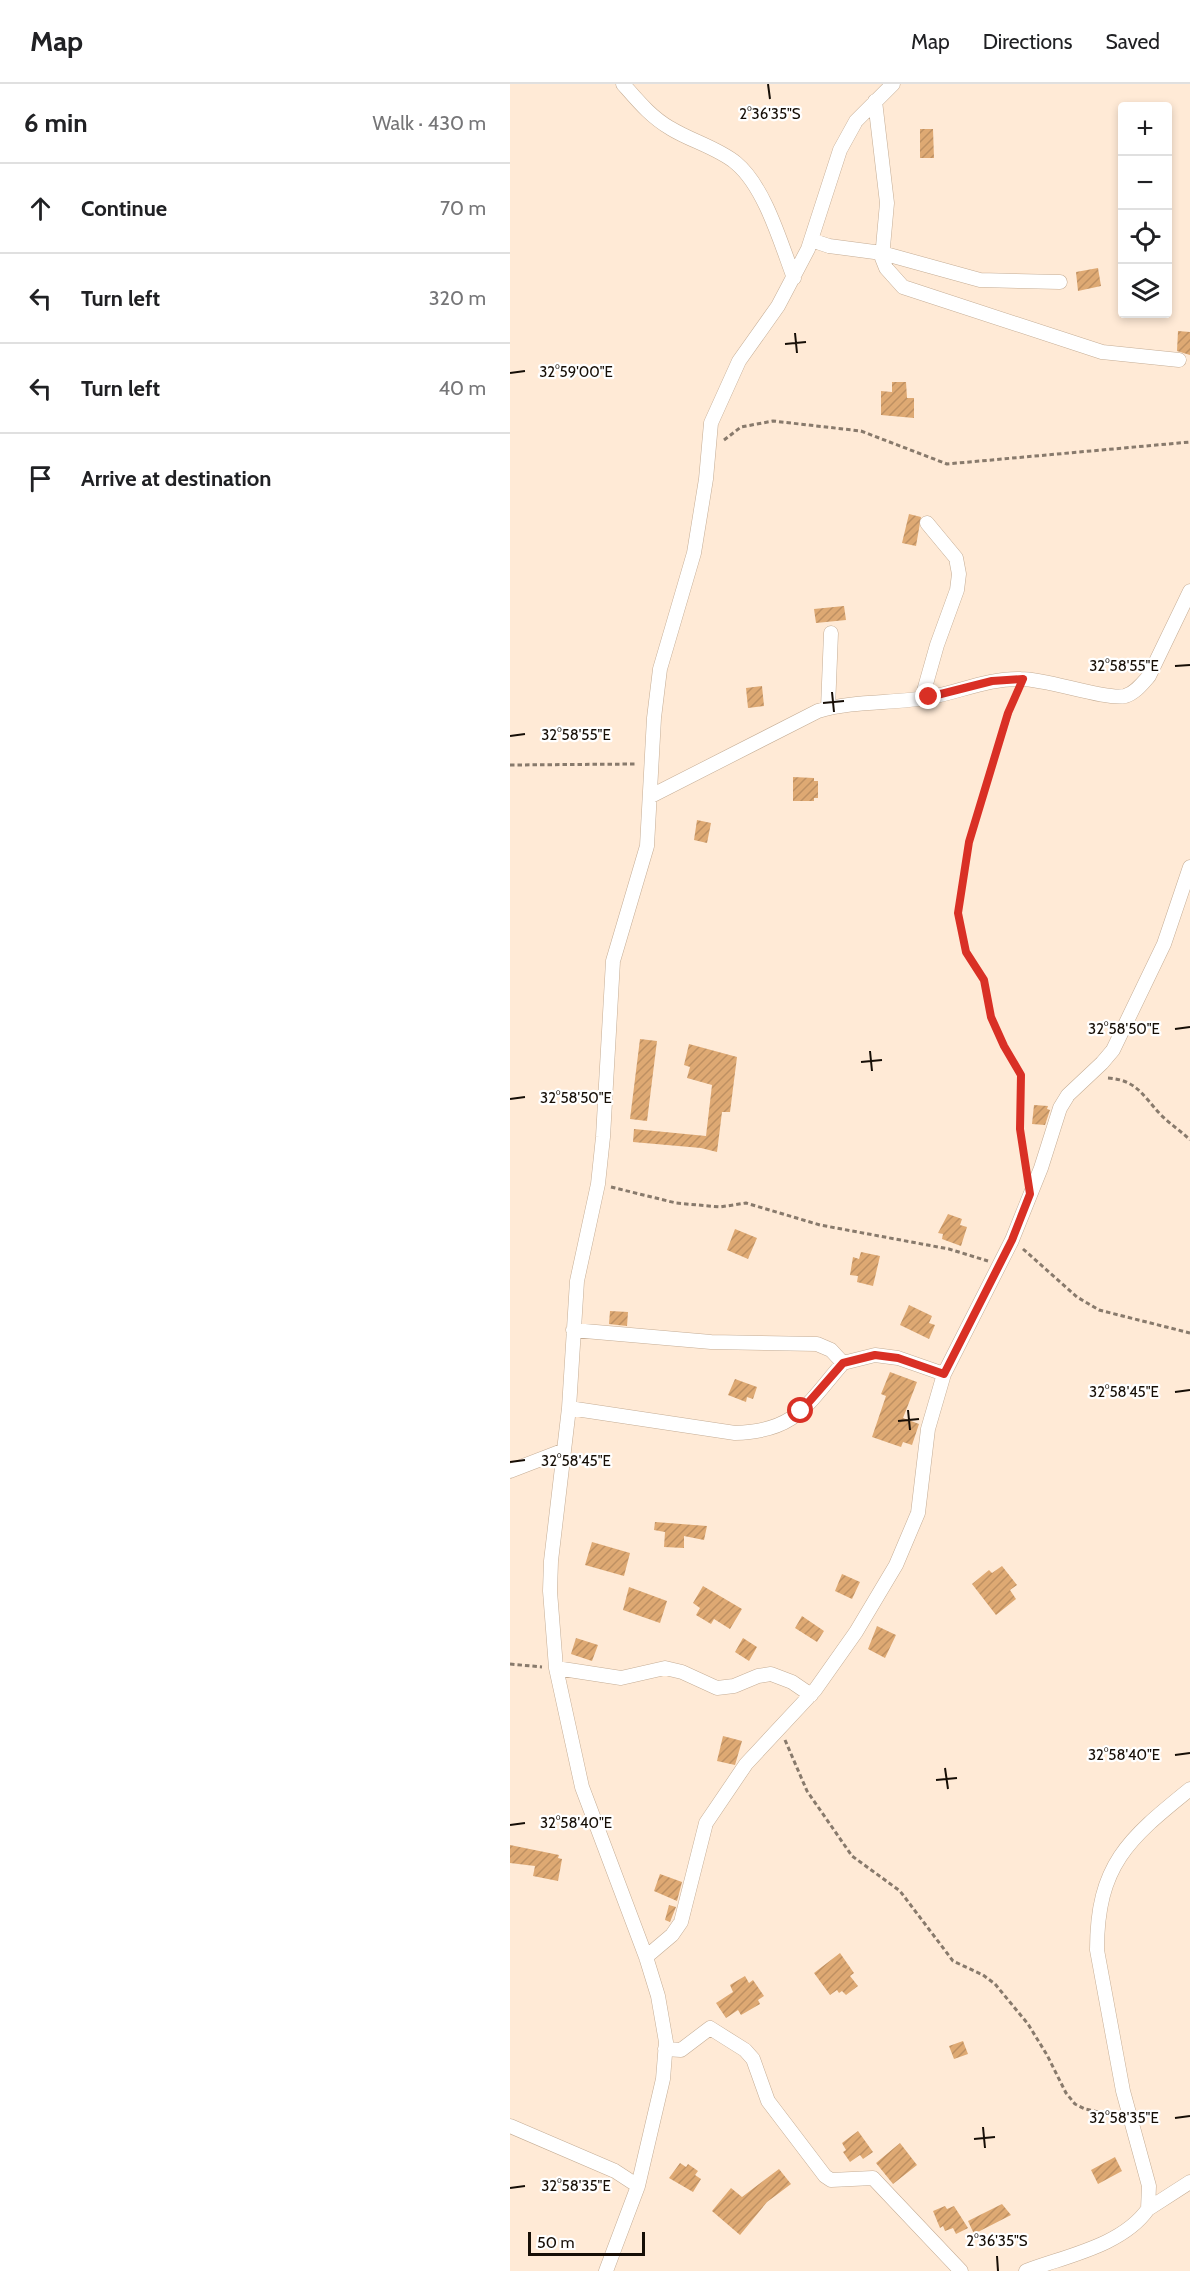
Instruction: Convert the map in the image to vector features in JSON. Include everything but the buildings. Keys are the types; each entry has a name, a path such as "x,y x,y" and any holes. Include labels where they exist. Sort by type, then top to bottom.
{"street":[{"path":"624,84 652,116 671,129 732,160 741,168 766,209 794,278"},
{"path":"606,2271 638,2186 663,2079 665,2049 658,1996 646,1957 582,1787 556,1668 551,1628 551,1571 562,1450 569,1408 577,1281 598,1184 609,1073 612,971 643,868 651,796 651,764 660,669 694,553 711,423 717,405 740,361 794,278 811,240 840,150 856,121 893,84"},
{"path":"875,101 887,203 882,253 886,267 903,287 1102,352 1179,360"},
{"path":"811,240 829,246 882,253 980,280 1060,282"},
{"path":"922,698 937,645 957,590 959,574 956,558 927,523"},
{"path":"651,796 828,708 922,698 992,681 1023,679 1115,697 1133,692 1149,676 1190,591"},
{"path":"828,708 831,633"},
{"path":"646,1957 681,1922 706,1823 746,1764 811,1695 856,1632 901,1554 918,1513 928,1429 944,1374 1012,1240 1060,1108 1068,1095 1113,1050 1164,944 1190,867"},
{"path":"573,1330 711,1342 817,1344 831,1350 843,1363"},
{"path":"569,1408 735,1433 760,1432 787,1424 843,1363 875,1355 898,1358 944,1374"},
{"path":"510,1471 562,1450"},
{"path":"556,1668 621,1678 665,1668 682,1672 717,1688 734,1686 758,1676 771,1674 792,1682 811,1695"},
{"path":"1148,2209 1149,2186 1130,2118 1097,1950 1100,1907 1115,1863 1130,1840 1190,1789"},
{"path":"665,2049 681,2050 710,2028 745,2050 753,2059 768,2101 825,2176 831,2180 873,2178 957,2264 961,2271"},
{"path":"510,2126 615,2171 638,2186"},
{"path":"1026,2271 1113,2238 1129,2229 1148,2209 1190,2181"}],"path":[{"path":"708,451 741,427 773,421 861,431 946,464 1190,442"},
{"path":"1023,679 1008,713 969,842 958,913 966,952 984,980 991,1017 1021,1075 1020,1129 1030,1194"},
{"path":"510,765 651,764"},
{"path":"1083,1081 1110,1078 1131,1083 1145,1094 1160,1114 1190,1140"},
{"path":"598,1184 675,1203 720,1207 746,1203 820,1225 949,1249 998,1266"},
{"path":"1012,1240 1077,1297 1099,1310 1190,1333"},
{"path":"510,1664 556,1668"},
{"path":"781,1729 807,1791 852,1856 900,1891 953,1961 983,1975 995,1984 1028,2024 1066,2093 1075,2104 1085,2109 1130,2118"}],"route":[{"path":"801,1411 843,1363 875,1355 898,1358 944,1374 1012,1240 1030,1194 1020,1129 1023,1085 1021,1075 991,1017 984,980 966,952 958,913 969,842 1008,713 1023,679 992,681 929,697"}]}
